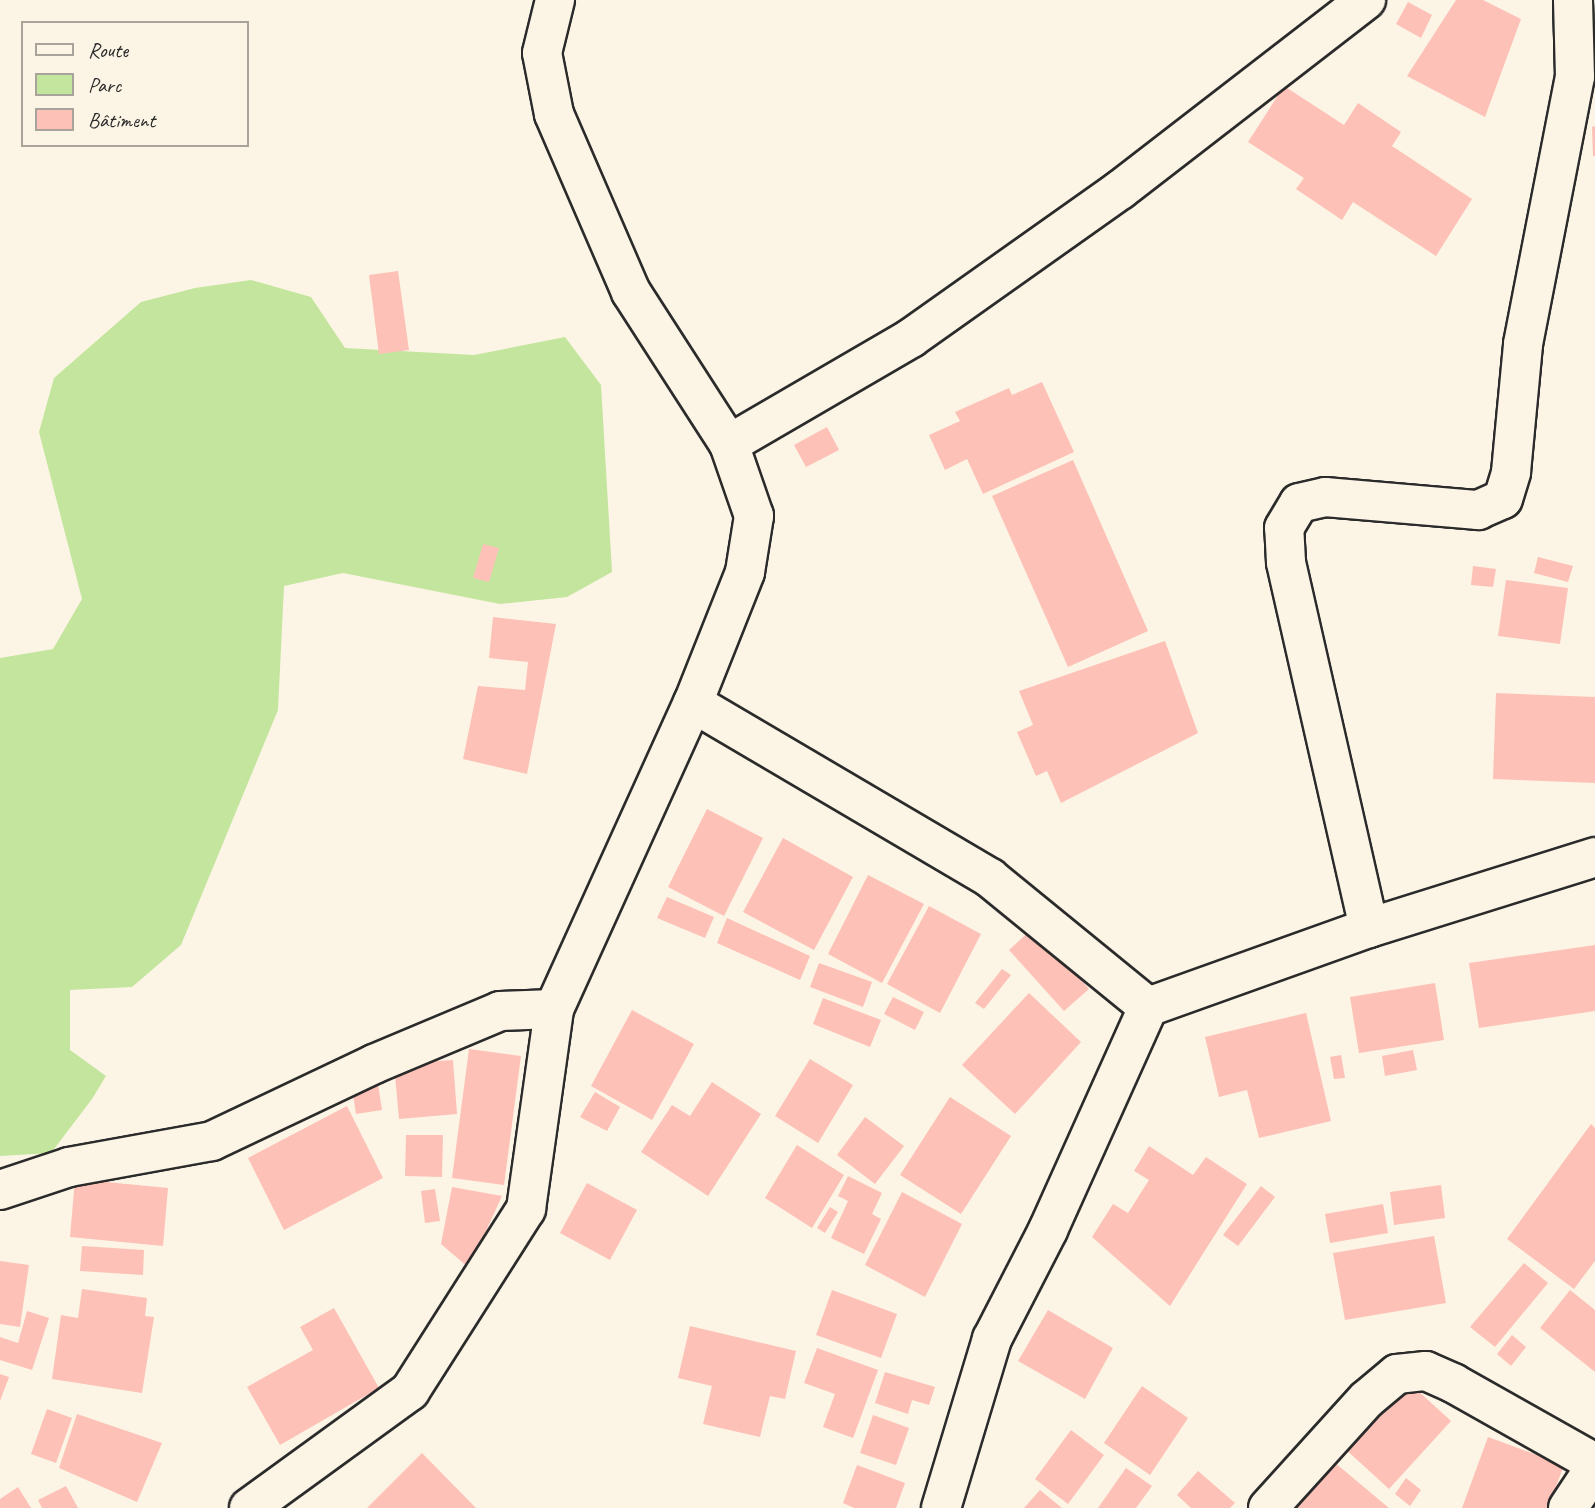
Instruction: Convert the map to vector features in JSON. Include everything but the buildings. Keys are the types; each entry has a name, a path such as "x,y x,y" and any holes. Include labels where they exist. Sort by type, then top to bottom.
{"street":[{"path":"249,1508 410,1391 526,1209 554,1009 693,703 745,572 754,516 729,444 631,292 554,114 542,53 555,0"},
{"path":"729,444 911,338 1120,190 1366,0"},
{"path":"1369,928 1286,562 1284,528 1299,503 1325,497 1478,510 1503,499 1511,472 1523,344 1575,77 1573,0"},
{"path":"693,703 990,878 1148,1007"},
{"path":"941,1508 992,1339 1048,1230 1148,1007 1369,928 1595,856"},
{"path":"0,1190 69,1167 212,1141 374,1063 500,1011 554,1009"},
{"path":"1268,1508 1367,1399 1397,1374 1426,1371 1453,1383 1595,1465 1568,1508"}],"green space":[{"path":"251,280 311,297 345,348 474,355 565,337 601,385 612,572 567,597 500,604 343,573 284,586 278,710 181,945 132,987 70,990 70,1050 106,1076 51,1153 0,1156 0,658 53,649 82,599 39,432 54,378 141,302 195,288"}]}
